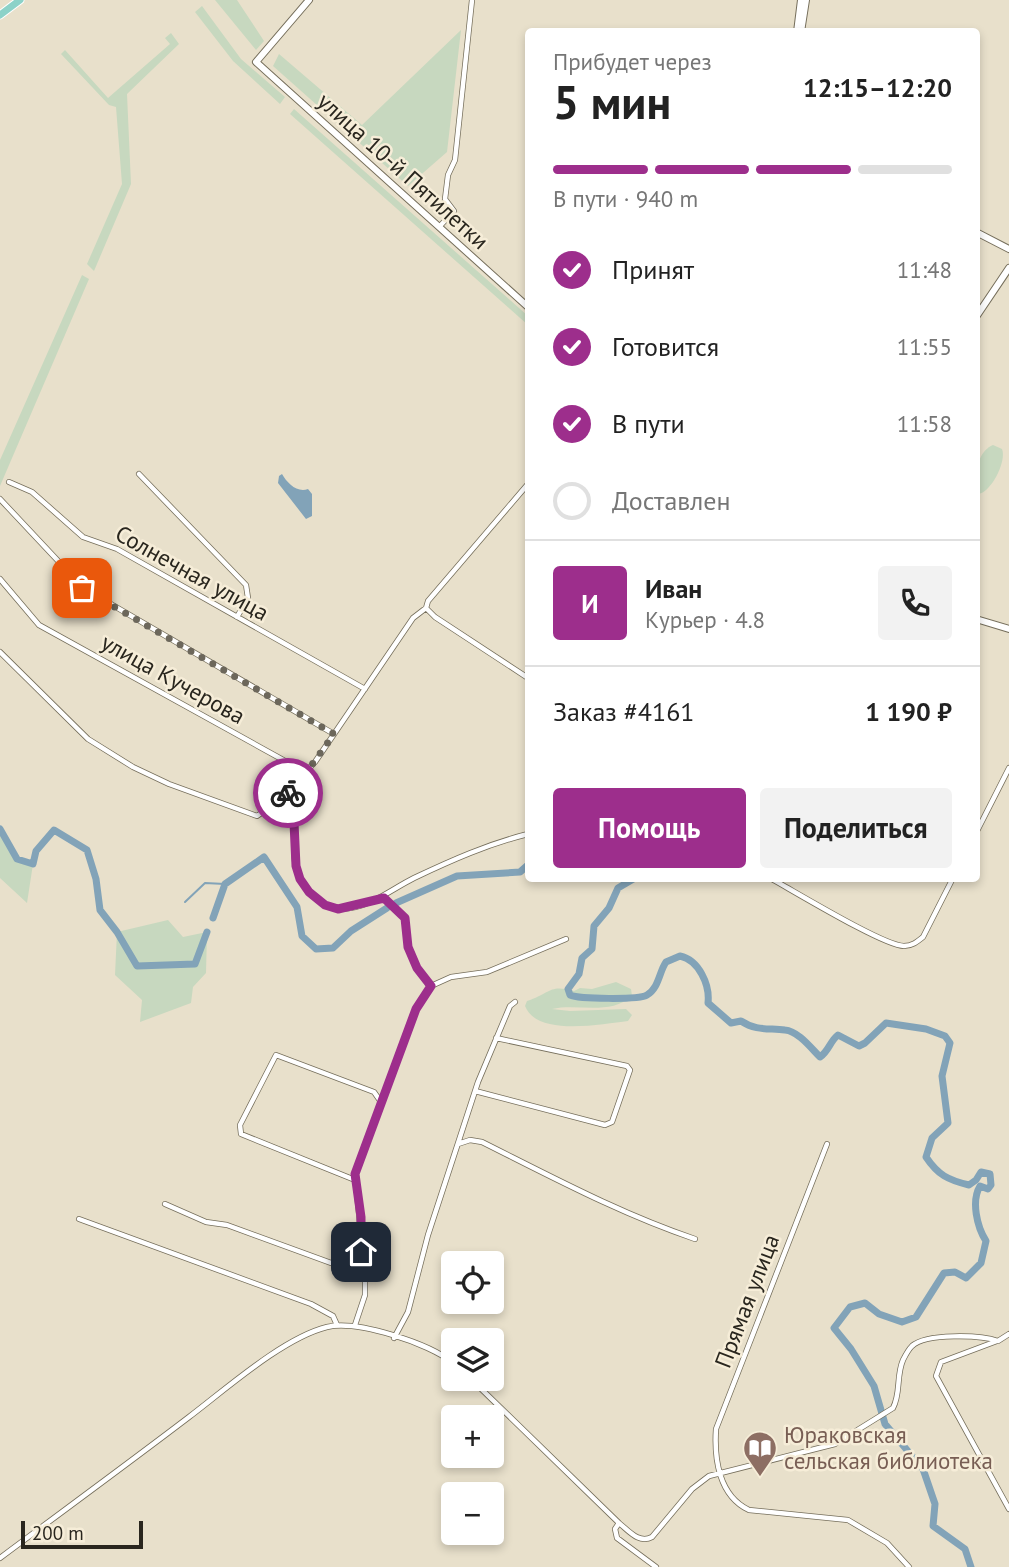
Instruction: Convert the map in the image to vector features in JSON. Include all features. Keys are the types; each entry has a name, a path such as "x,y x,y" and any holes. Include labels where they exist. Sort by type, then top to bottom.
{"main road":[{"path":"0,15 20,0"}],"street":[{"name":"улица 10-й Пятилетки","path":"309,0 256,62 525,304"},
{"path":"439,226 454,211 445,199 448,175 455,160 472,0"},
{"path":"800,28 804,0"},
{"path":"980,236 1009,251"},
{"path":"980,311 1009,268"},
{"path":"139,474 246,585 248,598 237,617"},
{"name":"Солнечная улица","path":"9,482 32,492 83,537 117,549 365,689"},
{"path":"0,652 88,739 133,767 169,784 257,816 287,792 305,772 413,618 426,608 429,601 525,488"},
{"path":"0,499 61,564 73,582 334,734"},
{"name":"улица Кучерова","path":"0,579 39,625 305,772"},
{"path":"426,608 435,617 525,676"},
{"path":"980,620 1009,629"},
{"path":"980,825 1009,768"},
{"path":"287,792 293,801 296,866 304,886 325,905 338,909 384,898 410,880 464,855 525,835"},
{"path":"777,882 890,943 905,946 918,942 951,882"},
{"path":"384,898 405,918 408,947 417,968 431,986"},
{"path":"355,1325 365,1294 365,1275 355,1180 416,1009 431,986 451,977 487,972 566,939"},
{"path":"394,1338 408,1312 411,1290 475,1091 510,1006 515,1002"},
{"path":"475,1091 606,1125 612,1122 630,1070 627,1066 496,1038"},
{"path":"355,1180 241,1134 239,1130 276,1055 374,1092 386,1090"},
{"path":"374,1092 382,1102"},
{"path":"457,1144 470,1140 482,1142 568,1185 695,1239"},
{"name":"Прямая улица","path":"718,1473 716,1429 827,1144"},
{"path":"165,1205 206,1222 228,1225 365,1275"},
{"path":"79,1219 311,1304 333,1316 337,1325"},
{"path":"0,1558 255,1367 310,1334 337,1325 355,1325 441,1355"},
{"path":"1009,1334 998,1341 941,1362 936,1377 1009,1509"},
{"path":"484,1391 620,1522 639,1539 646,1540 652,1537 702,1480 718,1473 835,1444 893,1408 897,1400 897,1376 913,1345 931,1339 983,1336 998,1341"},
{"path":"718,1473 740,1506 749,1510 848,1520 887,1542 909,1567"},
{"path":"620,1522 615,1529 617,1538 656,1567"}],"green space":[{"path":"215,0 237,0 264,41 256,50"},
{"path":"202,6 241,59 285,97 280,104 233,61 195,12"},
{"path":"461,30 447,152 408,186 273,66 279,54 362,125"},
{"path":"171,33 179,44 127,94 131,184 94,271 87,264 122,184 116,107 109,105 61,54 65,50 108,98 170,44 165,38"},
{"path":"294,109 525,313 525,322 290,114"},
{"path":"82,275 89,279 0,486 0,460"},
{"path":"993,445 1002,449 1002,461 993,482 980,493 980,458"},
{"path":"0,829 17,859 33,864 27,903 0,878"},
{"path":"168,920 183,937 207,932 206,973 193,987 191,1003 140,1022 142,1000 115,975 117,932"},
{"path":"616,982 631,989 632,996 614,1006 552,1009 626,1009 632,1015 628,1021 587,1026 556,1025 542,1022 532,1016 525,1006 527,1001 554,989 592,989"}],"water":[{"path":"282,474 293,486 300,490 308,489 312,494 312,516 306,519 278,483"}],"waterway":[{"path":"0,829 17,859 33,864 36,851 54,830 87,850 96,879 100,910 137,966 195,964 207,932"},
{"path":"213,918 225,884 264,857 297,907 302,936 316,949 333,948 351,931 387,908"},
{"path":"396,903 457,876 520,872 525,868"},
{"path":"628,882 618,888 609,908 594,926 592,949 582,958 579,974 568,989 570,995 642,997 654,988 666,962 680,956 687,958 698,968 705,981 708,1003 731,1023 741,1021 757,1028 790,1031 804,1040 820,1057 838,1035 859,1046 886,1023 926,1029 945,1036 950,1043 942,1076 948,1123 932,1138 926,1157 949,1179 969,1185 981,1172 990,1174 991,1185 988,1189 980,1186 976,1199 978,1221 986,1241 981,1263 966,1278 955,1272 944,1273 916,1317 902,1322 879,1314 865,1303 850,1307 834,1328 874,1386 885,1424 923,1469 935,1504 933,1526 965,1549 971,1567"},
{"path":"185,902 205,883 225,884"}],"way so far":[{"path":"82,588 334,734 288,793"}],"place":[{"name":"Юраковская сельская библиотека","path":"760,1478"}],"route":[{"path":"288,793 293,801 296,866 304,886 325,905 338,909 384,898 405,918 408,947 417,968 431,986 416,1009 355,1174 361,1217 361,1252"}]}
